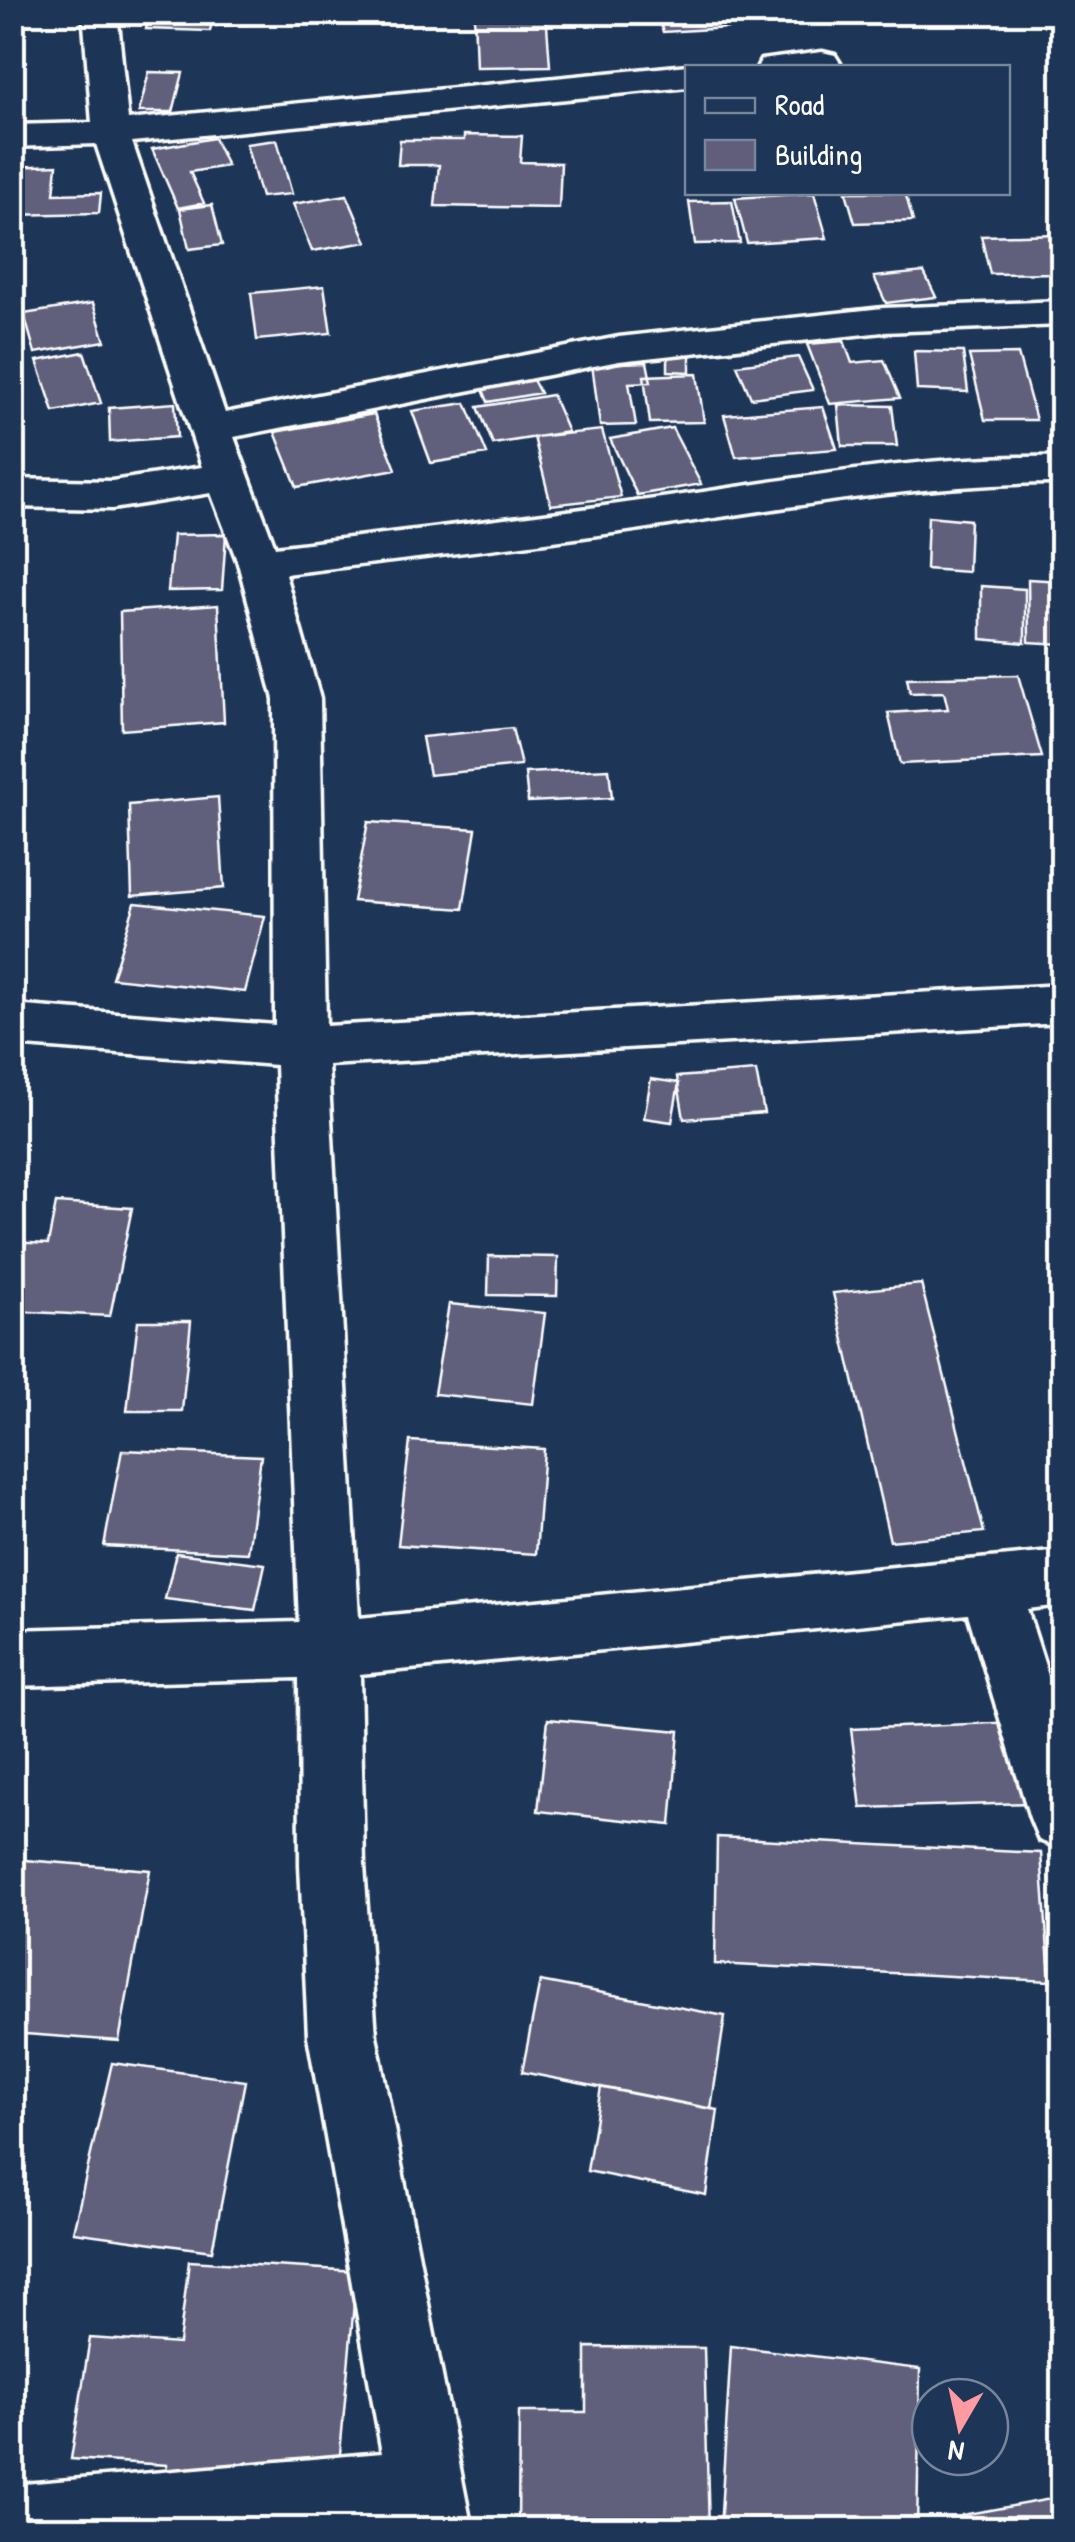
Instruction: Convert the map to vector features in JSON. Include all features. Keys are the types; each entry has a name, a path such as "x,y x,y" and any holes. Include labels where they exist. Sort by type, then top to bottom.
{"street":[{"path":"12,2524 430,2508 342,2036 332,1865 328,1545 301,1047 297,699 260,563 111,133 100,12"},
{"path":"803,65 822,63"},
{"path":"12,136 111,133 685,76"},
{"path":"12,493 112,495 219,453 619,349 883,320 1062,313"},
{"path":"260,563 893,478 1010,469 1062,470"},
{"path":"12,1025 301,1047 1062,1004"},
{"path":"12,1658 330,1649 1062,1578"},
{"path":"989,1585 1062,1818"}],"building":[{"path":"150,12 214,12 210,31 146,29"},
{"path":"150,12 214,12 210,31 146,29"},
{"path":"215,12 264,12 264,23 216,26"},
{"path":"215,12 264,12 264,23 216,26"},
{"path":"546,12 550,66 476,67 474,13"},
{"path":"657,12 722,12 727,28 663,32"},
{"path":"657,12 722,12 727,28 663,32"},
{"path":"149,72 183,73 173,112 139,112"},
{"path":"149,72 183,73 173,112 139,112"},
{"path":"464,135 522,136 520,162 561,163 559,208 435,206 439,165 398,165 400,140 464,140"},
{"path":"214,138 227,166 190,172 204,203 178,208 152,149"},
{"path":"277,140 292,194 261,197 246,144"},
{"path":"277,140 292,194 261,197 246,144"},
{"path":"57,165 54,194 101,193 99,213 12,215 12,167"},
{"path":"57,165 54,194 101,193 99,213 12,215 12,167"},
{"path":"347,195 367,242 312,251 293,204"},
{"path":"815,195 827,238 747,243 735,198"},
{"path":"847,195 906,195 913,221 855,223"},
{"path":"847,195 906,195 913,221 855,223"},
{"path":"732,201 740,243 695,244 689,202"},
{"path":"732,201 740,243 695,244 689,202"},
{"path":"212,205 222,245 189,249 180,209"},
{"path":"212,205 222,245 189,249 180,209"},
{"path":"1058,234 1062,273 990,274 981,236"},
{"path":"924,272 936,297 886,303 874,277"},
{"path":"924,272 936,297 886,303 874,277"},
{"path":"324,286 331,333 257,340 251,293"},
{"path":"324,286 331,333 257,340 251,293"},
{"path":"93,303 105,341 35,353 24,314"},
{"path":"1058,324 1062,324 1062,371 1052,370"},
{"path":"844,341 852,363 884,360 900,398 830,404 807,344"},
{"path":"844,341 852,363 884,360 900,398 830,404 807,344"},
{"path":"668,351 690,352 690,372 668,371"},
{"path":"668,351 690,352 690,372 668,371"},
{"path":"914,351 963,352 968,392 917,390"},
{"path":"914,351 963,352 968,392 917,390"},
{"path":"84,352 101,403 54,412 37,361"},
{"path":"1018,354 1036,420 985,420 969,355"},
{"path":"1018,354 1036,420 985,420 969,355"},
{"path":"798,357 813,390 751,398 737,365"},
{"path":"798,357 813,390 751,398 737,365"},
{"path":"647,362 651,382 629,383 636,425 600,426 592,364"},
{"path":"697,374 704,422 650,423 644,376"},
{"path":"532,378 540,393 488,402 482,387"},
{"path":"532,378 540,393 488,402 482,387"},
{"path":"552,395 568,432 493,444 478,407"},
{"path":"552,395 568,432 493,444 478,407"},
{"path":"175,403 177,437 110,442 109,408"},
{"path":"175,403 177,437 110,442 109,408"},
{"path":"466,403 487,454 431,463 412,411"},
{"path":"466,403 487,454 431,463 412,411"},
{"path":"838,405 892,406 897,446 842,446"},
{"path":"823,407 837,449 736,457 724,415"},
{"path":"374,414 396,469 297,487 275,432"},
{"path":"374,414 396,469 297,487 275,432"},
{"path":"672,428 701,484 637,495 610,439"},
{"path":"602,430 621,497 551,505 534,437"},
{"path":"928,516 970,520 968,572 926,569"},
{"path":"226,534 222,590 168,591 173,535"},
{"path":"226,534 222,590 168,591 173,535"},
{"path":"1028,579 1062,581 1062,644 1029,642"},
{"path":"981,586 1025,589 1025,643 981,639"},
{"path":"218,605 224,722 122,730 120,612"},
{"path":"1018,675 1042,757 900,764 888,713 948,709 944,692 910,693 907,678"},
{"path":"512,728 521,766 429,775 422,737"},
{"path":"609,769 612,798 528,802 525,773"},
{"path":"218,797 224,888 132,896 129,805"},
{"path":"218,797 224,888 132,896 129,805"},
{"path":"368,822 476,829 463,909 353,901"},
{"path":"135,903 265,916 245,992 112,978"},
{"path":"756,1071 764,1113 684,1119 677,1077"},
{"path":"756,1071 764,1113 684,1119 677,1077"},
{"path":"651,1079 679,1083 672,1122 644,1118"},
{"path":"56,1203 132,1208 110,1316 12,1311 12,1242 48,1244"},
{"path":"489,1256 558,1257 557,1296 488,1295"},
{"path":"921,1284 984,1532 890,1541 833,1293"},
{"path":"921,1284 984,1532 890,1541 833,1293"},
{"path":"449,1304 545,1313 533,1404 434,1394"},
{"path":"449,1304 545,1313 533,1404 434,1394"},
{"path":"138,1321 191,1321 182,1411 127,1411"},
{"path":"410,1441 544,1449 536,1554 398,1545"},
{"path":"122,1450 261,1456 248,1553 104,1546"},
{"path":"176,1553 265,1564 255,1610 165,1599"},
{"path":"548,1719 679,1731 671,1825 538,1811"},
{"path":"548,1719 679,1731 671,1825 538,1811"},
{"path":"1018,1722 1031,1803 861,1808 851,1729"},
{"path":"1018,1722 1031,1803 861,1808 851,1729"},
{"path":"717,1837 1041,1853 1050,1981 715,1964"},
{"path":"12,1859 150,1870 119,2041 12,2033"},
{"path":"540,1981 725,2016 711,2109 522,2072"},
{"path":"540,1981 725,2016 711,2109 522,2072"},
{"path":"112,2063 245,2081 212,2251 73,2232"},
{"path":"112,2063 245,2081 212,2251 73,2232"},
{"path":"601,2087 718,2110 706,2195 587,2171"},
{"path":"601,2087 718,2110 706,2195 587,2171"},
{"path":"189,2261 357,2271 337,2486 165,2474 167,2465 71,2459 90,2338 179,2344"},
{"path":"189,2261 357,2271 337,2486 165,2474 167,2465 71,2459 90,2338 179,2344"},
{"path":"731,2346 920,2369 920,2377 910,2377 910,2477 918,2477 917,2530 720,2530"},
{"path":"586,2347 704,2348 709,2530 518,2530 519,2412 586,2412"},
{"path":"586,2347 704,2348 709,2530 518,2530 519,2412 586,2412"},
{"path":"1062,2497 1062,2530 965,2530 962,2515"}]}
